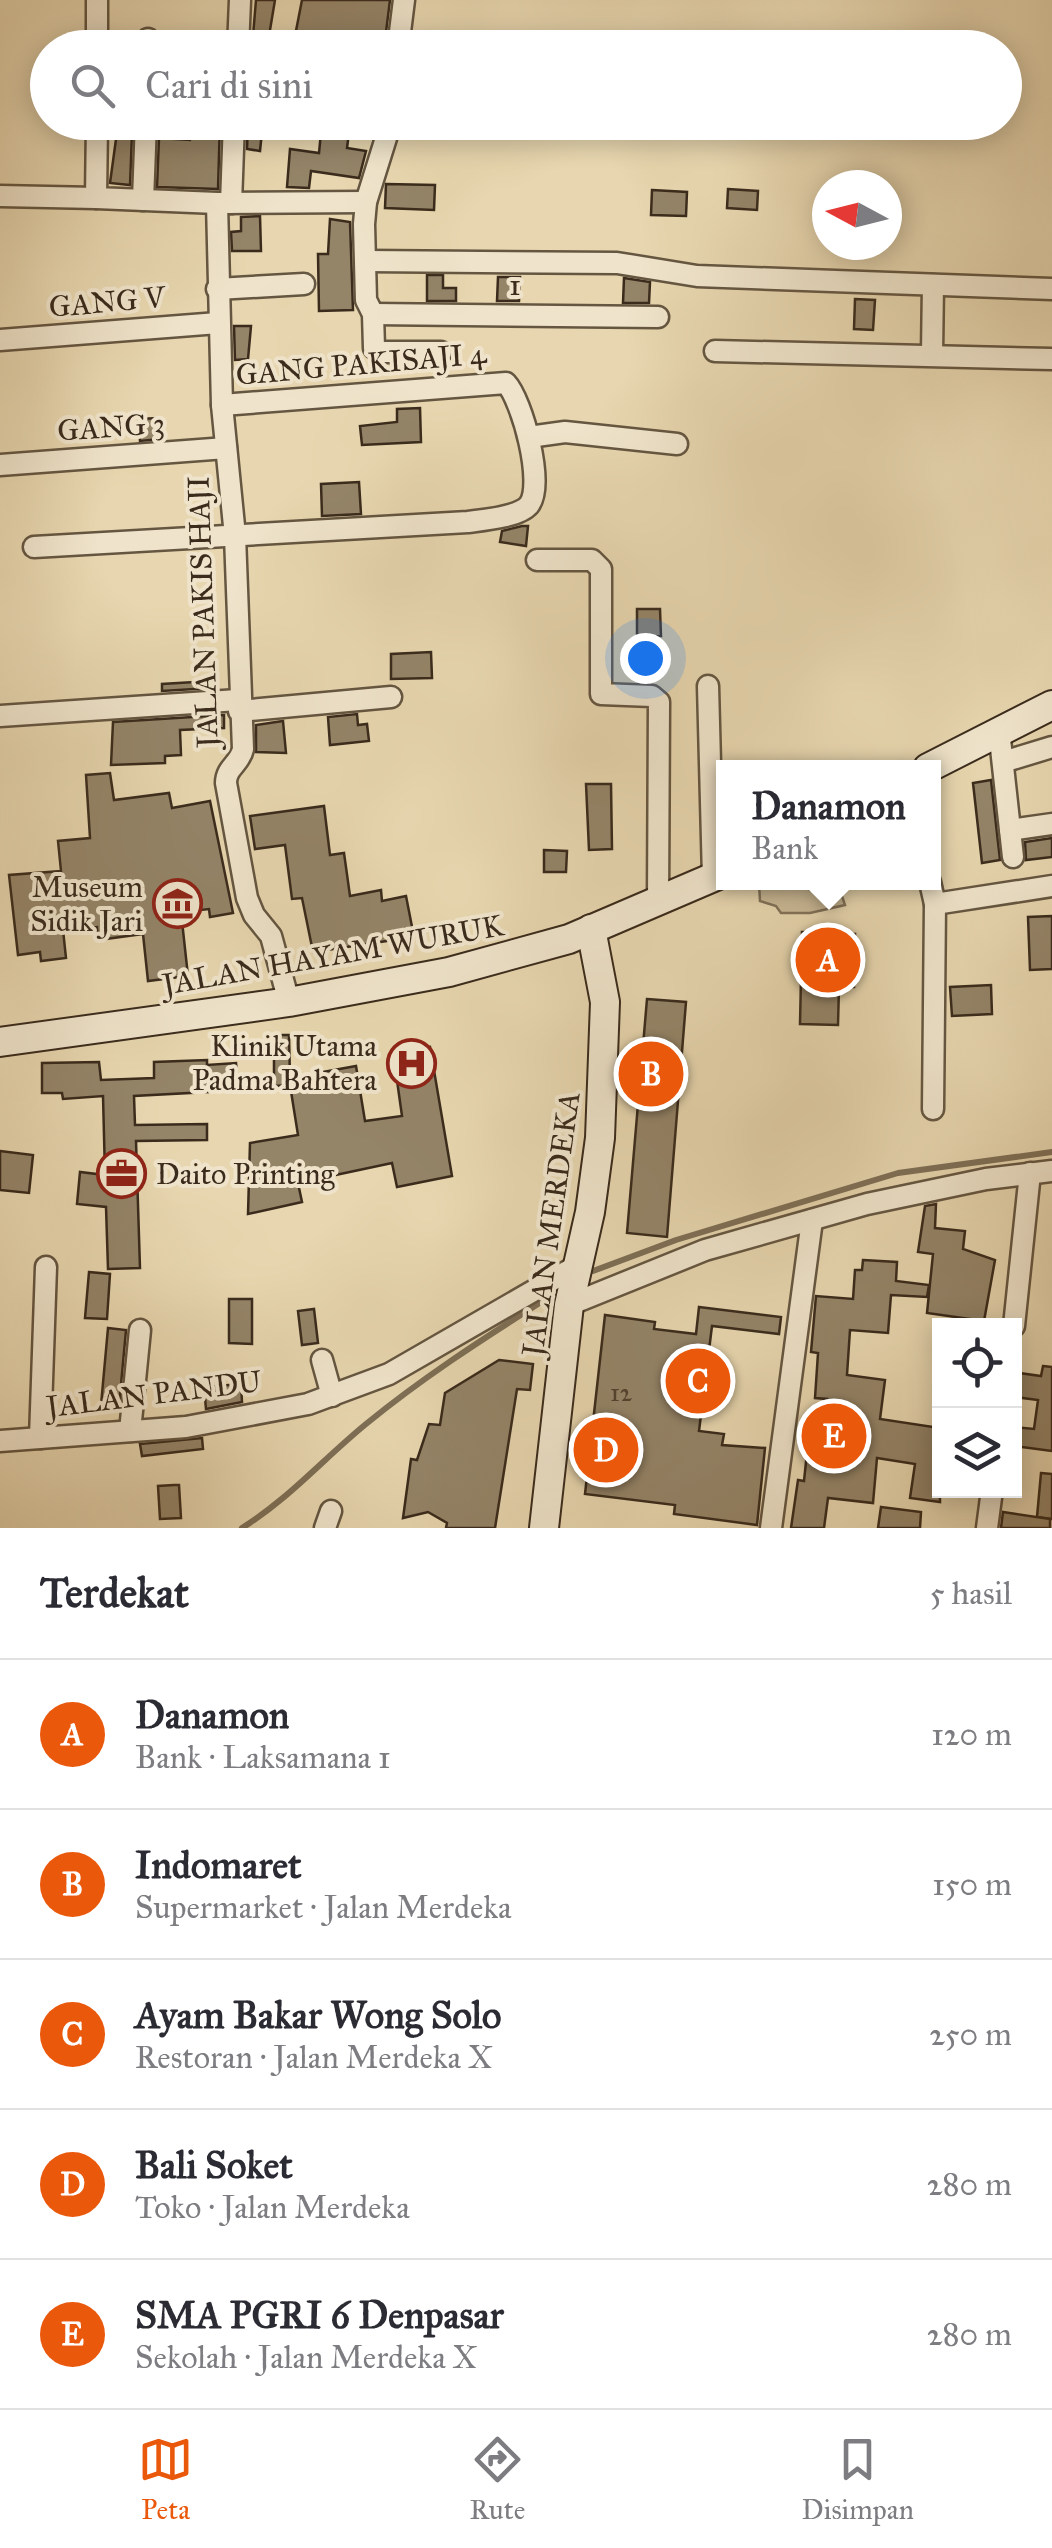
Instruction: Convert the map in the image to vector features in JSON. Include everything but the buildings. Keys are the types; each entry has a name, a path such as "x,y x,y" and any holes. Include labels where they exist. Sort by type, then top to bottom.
{"main road":[{"path":"941,761 1052,705"},
{"name":"JALAN HAYAM WURUK","path":"0,1042 288,1002 449,972 591,929 716,876"},
{"name":"JALAN MERDEKA","path":"544,1528 570,1305 600,1138 606,1053 602,982 591,929"}],"street":[{"path":"97,0 97,30"},
{"path":"239,30 240,0"},
{"path":"400,30 404,0"},
{"path":"96,198 97,140"},
{"path":"143,200 145,140"},
{"name":"JALAN PAKIS HAJI","path":"232,140 217,289 222,405 235,536 242,754 226,776 235,849 254,914 272,936 288,1002"},
{"path":"385,140 366,202 366,300 373,314 371,333 379,352 442,352"},
{"path":"0,196 224,203 366,202"},
{"path":"367,261 616,263 680,270 697,276 1052,289"},
{"path":"217,289 304,284"},
{"path":"932,354 933,285"},
{"name":"1","path":"373,314 658,317"},
{"name":"GANG V","path":"0,340 218,323"},
{"path":"716,351 1052,359"},
{"name":"GANG PAKISAJI 4","path":"222,405 506,383 529,437"},
{"path":"34,548 468,522 528,506 534,486 529,437 565,432 676,444"},
{"name":"GANG 3","path":"0,465 226,448"},
{"path":"537,560 592,560 601,569 601,694 652,696 659,702 658,903"},
{"path":"708,686 716,837"},
{"path":"0,716 390,697"},
{"path":"999,730 1013,856"},
{"path":"1003,762 1052,747"},
{"path":"1010,830 1052,824"},
{"path":"935,904 1052,886"},
{"path":"932,890 935,904 933,1109"},
{"path":"570,1305 706,1250 812,1220 884,1200 1052,1171"},
{"path":"1015,1318 1030,1173"},
{"path":"771,1528 812,1220"},
{"name":"JALAN PANDU","path":"0,1441 236,1418 332,1396 389,1374 580,1264"},
{"path":"40,1438 46,1267"},
{"path":"130,1431 140,1330"},
{"path":"322,1360 332,1396"},
{"path":"987,1528 991,1498"}],"shaded area":[{"path":"759,890 810,890 841,893 845,905 810,913 781,913 776,906 760,901"}],"waterway":[{"path":"593,1271 676,1240 898,1173 1052,1152"},
{"path":"242,1528 408,1392 538,1304"}],"place":[{"name":"Museum Sidik Jari","path":"178,904"},
{"name":"Danamon","path":"828,960"},
{"name":"Klinik Utama Padma Bahtera","path":"412,1063"},
{"name":"Indomaret","path":"651,1074"},
{"name":"Daito Printing","path":"121,1174"},
{"name":"Ayam Bakar Wong Solo","path":"698,1381"},
{"name":"SMA PGRI 6 Denpasar","path":"834,1436"},
{"name":"Bali Soket","path":"606,1450"}]}
